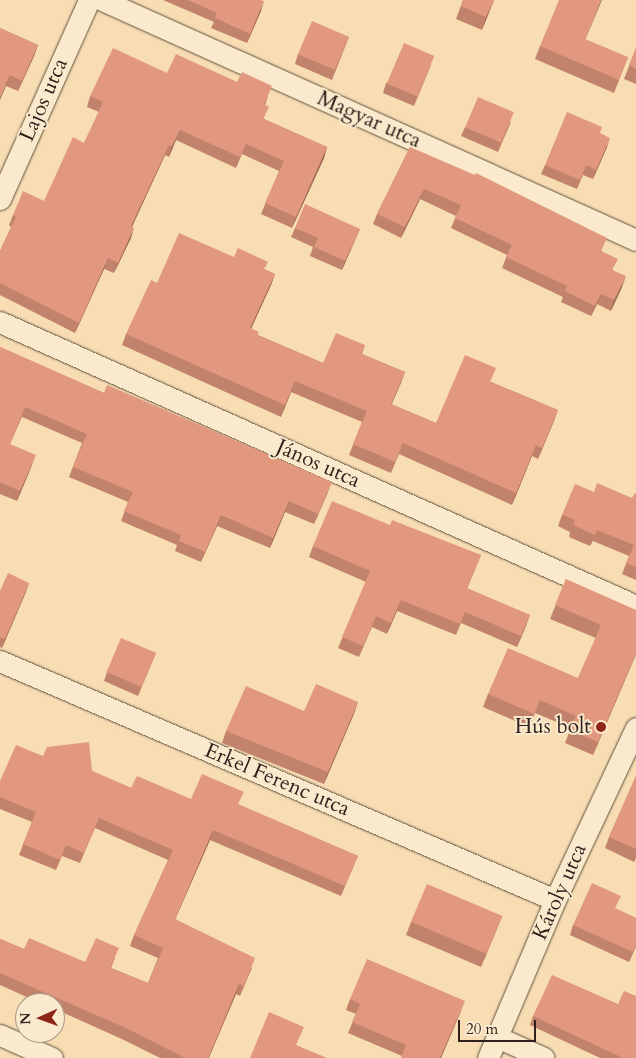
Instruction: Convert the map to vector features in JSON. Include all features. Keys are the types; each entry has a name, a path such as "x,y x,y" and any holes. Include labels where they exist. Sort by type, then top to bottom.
{"street":[{"name":"Lajos utca","path":"0,199 89,0"},
{"name":"Magyar utca","path":"102,0 636,240"},
{"name":"János utca","path":"0,322 636,606"},
{"name":"Erkel Ferenc utca","path":"0,661 555,900"},
{"name":"Károly utca","path":"488,1058 555,900 635,733"},
{"path":"0,1035 52,1058"},
{"path":"498,1037 544,1058"}],"building":[{"path":"188,0 264,1 250,34 215,18 217,13"},
{"path":"463,0 494,0 486,17 461,6"},
{"path":"559,0 601,0 585,39 628,57 619,80 540,46"},
{"path":"312,21 349,37 335,70 298,54"},
{"path":"0,28 38,45 22,81 10,75 0,97"},
{"path":"404,43 434,56 417,96 387,84"},
{"path":"113,48 167,73 176,54 237,82 242,72 272,86 264,104 269,107 263,119 327,147 296,217 265,203 284,161 246,144 240,157 180,130 172,146 169,145 131,226 134,228 118,263 108,258 79,323 0,283 0,251 16,217 13,215 23,191 44,201 73,137 84,143 103,102 90,96"},
{"path":"636,48 636,69 629,65"},
{"path":"478,97 514,112 501,143 465,127"},
{"path":"567,112 602,127 600,133 610,138 596,170 586,165 580,180 545,165"},
{"path":"410,147 475,175 476,173 607,238 601,251 618,259 612,270 626,276 614,300 601,294 595,306 565,291 567,286 506,257 512,245 455,218 461,205 424,189 405,227 377,214"},
{"path":"305,204 360,229 345,261 314,247 318,238 295,228"},
{"path":"179,233 234,257 238,248 268,262 264,269 275,274 250,328 259,332 257,335 323,363 336,333 365,345 361,354 405,372 391,404 436,423 465,355 496,368 490,382 558,410 542,448 536,445 516,493 403,443 395,462 353,444 367,411 295,381 285,405 126,334 151,280 157,283"},
{"path":"0,347 104,393 107,385 332,482 318,514 289,501 273,538 221,515 205,552 179,541 181,535 124,511 133,492 73,467 87,434 25,407 10,444 36,455 20,491 0,482"},
{"path":"597,483 632,498 636,493 636,567 626,563 634,545 597,530 595,535 573,525 575,520 562,515 575,484 594,492"},
{"path":"332,501 390,525 392,520 481,555 467,588 530,615 521,636 465,612 460,624 401,600 391,623 376,616 363,646 342,637 370,571 313,546"},
{"path":"8,573 29,583 5,639 0,637 0,591"},
{"path":"566,579 636,610 636,653 598,742 570,730 576,716 540,700 534,714 488,694 508,648 578,678 601,625 555,605"},
{"path":"121,638 156,653 142,687 107,672"},
{"path":"316,684 358,702 328,772 226,731 246,686 304,711"},
{"path":"89,742 92,771 131,788 137,776 191,799 202,774 244,792 238,804 358,856 345,886 213,830 175,919 255,958 244,986 239,984 208,1058 185,1058 128,1029 65,1001 65,993 46,993 0,973 0,939 24,949 29,938 85,962 96,938 119,948 110,968 148,983 163,948 134,935 173,850 99,818 84,853 66,845 60,860 23,844 36,812 0,797 0,781 16,745 43,756 47,747"},
{"path":"636,776 636,849 609,837"},
{"path":"592,883 621,896 615,908 636,918 636,945 633,952 573,925"},
{"path":"427,884 502,916 486,954 411,922"},
{"path":"367,959 465,1001 440,1058 401,1058 406,1045 352,1022 360,1004 350,999"},
{"path":"552,975 618,1004 624,991 636,996 636,1058 623,1058 533,1016"},
{"path":"269,1012 304,1027 296,1045 327,1058 250,1058"}],"place":[{"name":"Hús bolt","path":"601,727"}]}
